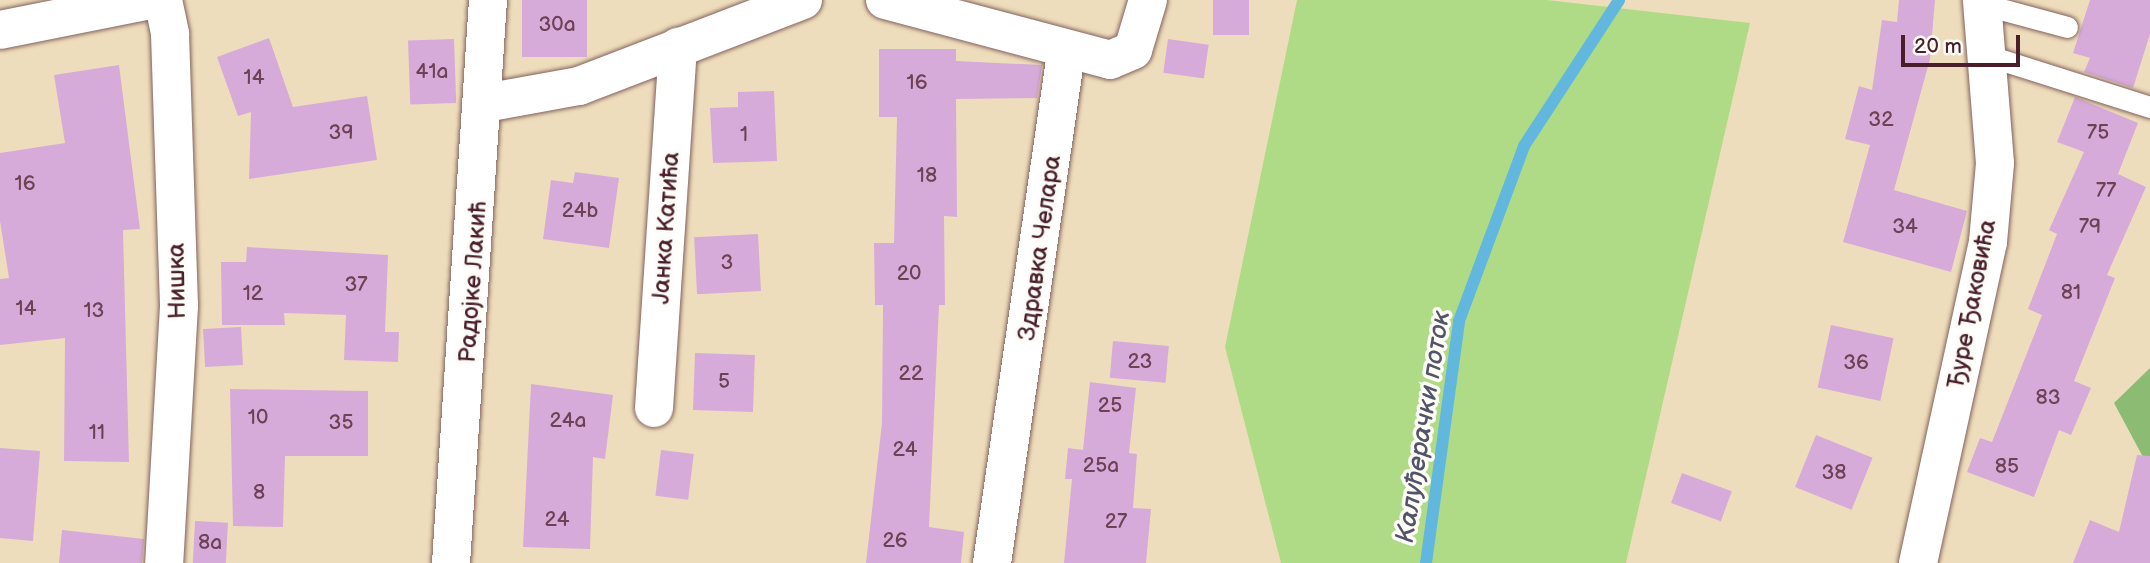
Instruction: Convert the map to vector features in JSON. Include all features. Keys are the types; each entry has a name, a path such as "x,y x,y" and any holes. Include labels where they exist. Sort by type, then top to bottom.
{"street":[{"path":"0,30 150,0"},
{"name":"Нишка","path":"163,0 170,34 179,306 164,563"},
{"name":"Радојке Лакић","path":"451,563 485,103 488,0"},
{"path":"485,103 579,86 803,0"},
{"path":"885,0 1066,53 1110,60 1133,50 1148,0"},
{"name":"Ђуре Ђаковића","path":"1919,563 1988,242 1995,163 1982,2"},
{"name":"Јанка Катића","path":"654,408 678,47"},
{"name":"Здравка Челара","path":"992,563 1066,53"}],"lane":[{"path":"1982,2 2067,27"},
{"path":"1986,55 2150,107"}],"green space":[{"path":"1297,0 1547,0 1750,23 1626,563 1281,563 1225,347"},
{"path":"2150,368 2150,470 2114,403"}],"building":[{"path":"522,0 587,0 587,57 522,57"},
{"path":"1213,0 1249,0 1249,35 1213,35"},
{"path":"1899,0 1935,0 1930,59 1894,190 1967,211 1951,272 1843,242 1870,145 1845,139 1859,86 1872,90 1882,20 1897,22"},
{"path":"2090,0 2150,0 2150,34 2133,88 2084,72 2090,58 2073,53"},
{"path":"269,38 293,107 367,96 377,160 249,179 251,112 238,116 217,57"},
{"path":"454,39 456,103 410,105 408,41"},
{"path":"1168,39 1209,45 1204,78 1163,73"},
{"path":"879,49 956,49 956,61 1042,65 1037,98 956,99 957,217 944,216 945,305 939,305 929,527 964,532 961,563 866,563 882,423 883,305 875,305 874,243 894,243 897,117 879,117"},
{"path":"119,65 140,229 123,230 129,462 64,461 65,338 0,345 0,279 9,278 0,221 0,153 65,143 54,75"},
{"path":"774,91 777,161 713,163 710,108 738,107 738,92"},
{"path":"2075,97 2138,123 2118,174 2146,187 2107,275 2115,278 2074,381 2091,388 2071,435 2059,430 2034,497 1967,472 1980,438 1992,442 2042,315 2028,309 2057,234 2049,230 2084,152 2057,142"},
{"path":"575,172 619,178 609,248 543,239 551,180 573,183"},
{"path":"758,234 761,291 697,294 694,237"},
{"path":"247,247 388,255 385,332 399,332 398,362 344,360 346,315 284,313 285,325 222,325 221,262 246,262"},
{"path":"1831,325 1894,338 1880,401 1818,388"},
{"path":"241,327 243,365 205,367 203,329"},
{"path":"1113,341 1169,346 1166,383 1110,378"},
{"path":"695,353 755,355 753,412 693,410"},
{"path":"1090,382 1136,388 1129,453 1137,454 1133,508 1151,509 1146,563 1064,563 1072,479 1065,479 1068,448 1083,450"},
{"path":"531,384 613,395 605,459 593,457 590,549 523,547"},
{"path":"230,389 368,391 368,456 285,456 283,527 233,526"},
{"path":"1816,435 1873,458 1852,510 1795,487"},
{"path":"0,448 40,451 33,541 0,538"},
{"path":"661,450 694,454 688,500 655,496"},
{"path":"2137,455 2150,456 2150,563 2073,563 2090,520 2119,532"},
{"path":"1682,473 1732,491 1721,521 1671,503"},
{"path":"195,521 228,523 226,563 193,563"},
{"path":"62,530 144,539 142,563 59,563"}],"waterway":[{"name":"Калуђерачки поток","path":"1426,563 1459,321 1524,146 1619,0"}]}
